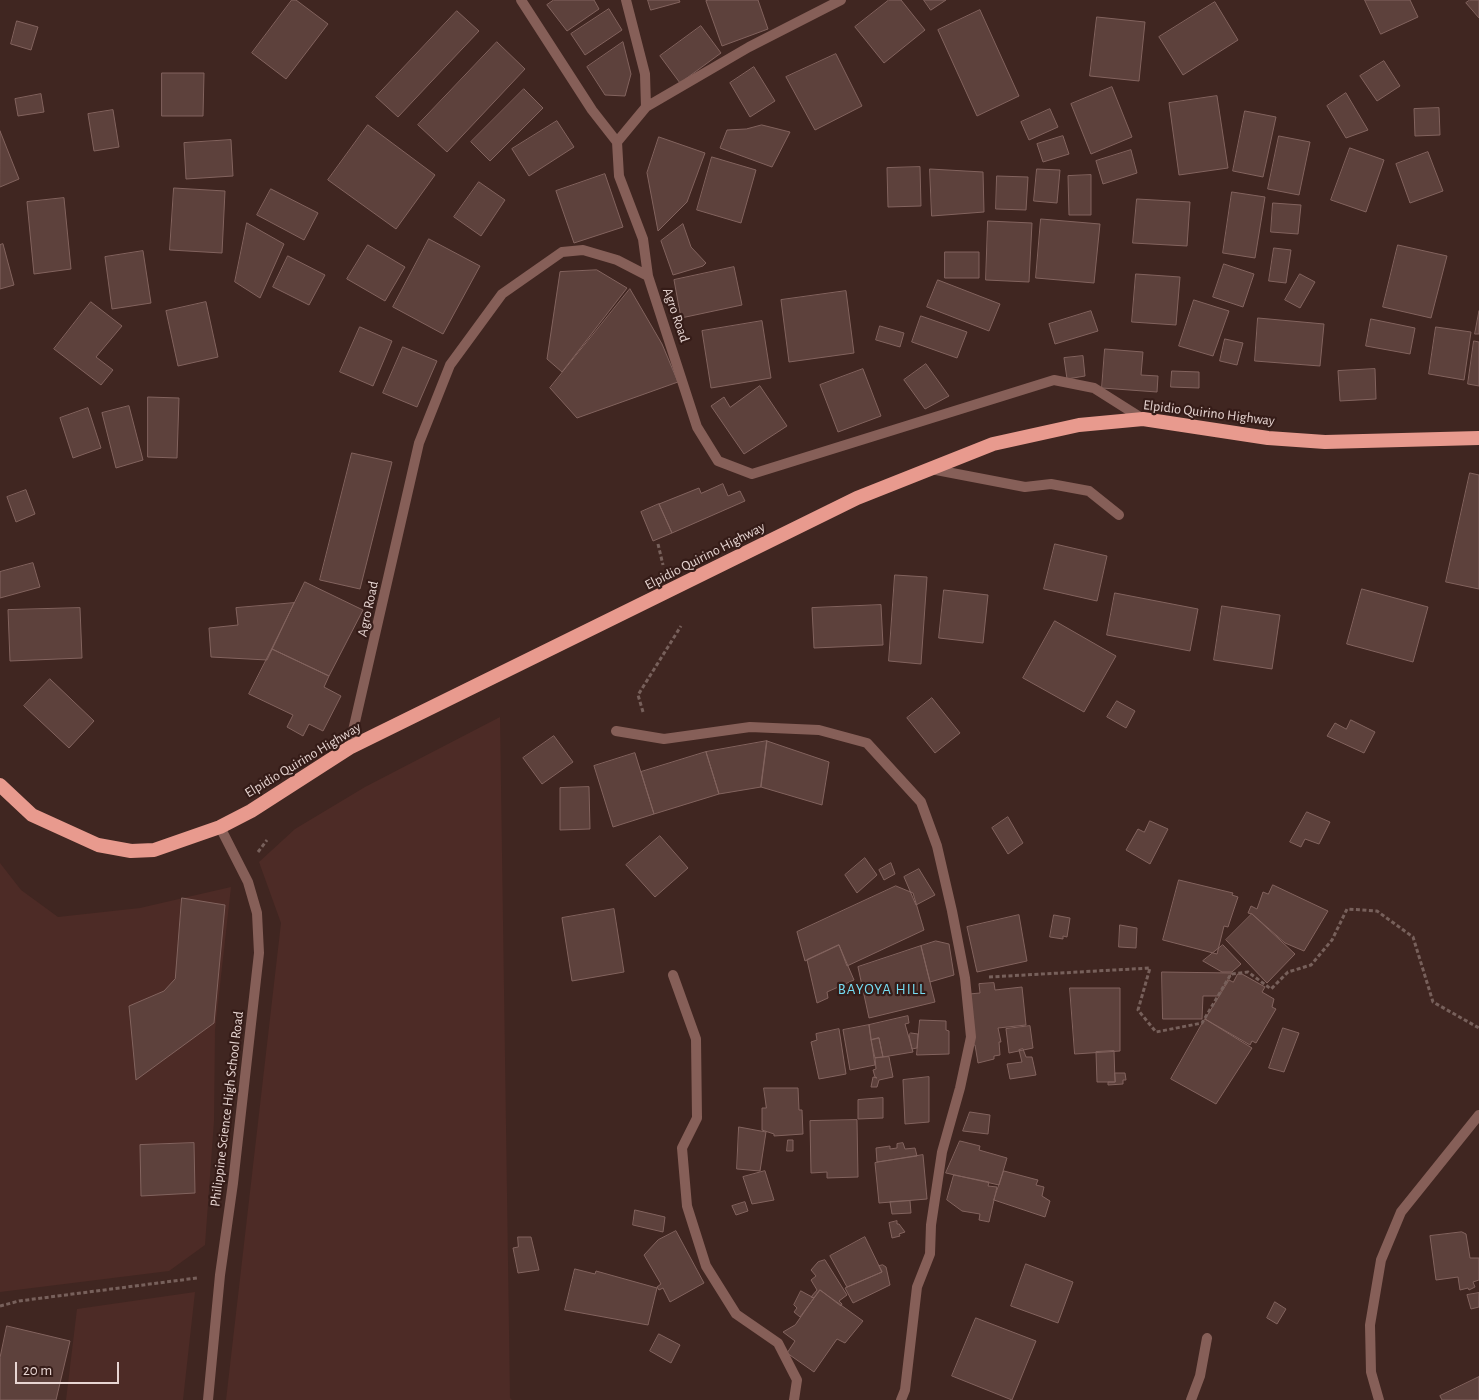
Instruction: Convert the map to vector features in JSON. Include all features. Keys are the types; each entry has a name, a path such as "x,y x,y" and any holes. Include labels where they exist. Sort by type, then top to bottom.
{"highway":[{"name":"Elpidio Quirino Highway","path":"0,786 32,815 98,845 131,851 154,850 220,827 251,811 350,748 857,498 993,444 1079,424 1143,419 1268,438 1325,442 1479,438"}],"street":[{"path":"521,0 592,110 617,142 620,176 643,239 648,276"},
{"path":"626,0 645,74 646,107"},
{"path":"617,142 646,107 749,47 841,0"},
{"name":"Agro Road","path":"350,748 419,443 450,365 502,294 562,252 583,250 618,260 648,276 697,428 718,461 752,474 1054,380 1094,388 1143,419"},
{"path":"931,469 1025,487 1051,484 1089,490 1119,515"},
{"path":"616,731 664,739 750,727 819,730 867,743 921,802 937,846 966,978 971,1037 960,1088 942,1152 931,1225 930,1254 917,1288 905,1390 901,1400"},
{"name":"Philippine Science High School Road","path":"208,1400 220,1274 233,1182 259,953 257,913 248,882 220,827"},
{"path":"672,975 696,1039 697,1118 682,1148 687,1206 706,1266 736,1314 778,1343 798,1380 794,1400"},
{"path":"1379,1400 1371,1372 1370,1325 1381,1260 1401,1212 1479,1115"},
{"path":"1191,1400 1200,1376 1206,1338"}],"path":[{"path":"616,731 644,717 638,694 681,626"},
{"path":"255,857 267,840"},
{"path":"966,978 1150,968 1138,1010 1156,1032 1202,1023 1231,974 1248,972 1271,989 1288,972 1311,965 1332,940 1347,908 1376,911 1412,937 1433,1002 1479,1028"},
{"path":"0,1306 19,1301 220,1274"}],"shaded area":[{"path":"500,717 510,1398 512,1400 226,1400 281,923 259,862 295,829 365,787"},
{"path":"0,863 21,890 58,917 140,908 231,887 215,1030 214,1121 205,1245 169,1271 0,1292"},
{"path":"195,1292 183,1400 66,1400 77,1309"}],"building":[{"path":"292,0 296,0 328,24 286,79 252,53"},
{"path":"554,0 594,0 599,9 567,31 547,5"},
{"path":"648,0 679,0 680,2 651,10"},
{"path":"758,0 768,29 722,46 706,1"},
{"path":"889,0 901,0 925,30 884,63 855,27"},
{"path":"924,0 946,0 931,10"},
{"path":"1365,0 1410,0 1418,17 1381,34"},
{"path":"1470,0 1479,0 1479,18 1466,3"},
{"path":"1215,2 1238,40 1183,75 1159,37"},
{"path":"609,9 622,30 585,55 571,34"},
{"path":"980,10 1019,96 977,116 938,30"},
{"path":"457,11 479,31 398,117 376,97"},
{"path":"1097,17 1145,22 1139,81 1090,76"},
{"path":"17,21 38,27 31,50 11,44"},
{"path":"701,26 721,53 680,83 660,56"},
{"path":"497,42 525,69 447,152 418,125"},
{"path":"623,42 631,74 625,96 605,95 587,67"},
{"path":"836,54 862,106 815,130 786,77"},
{"path":"1384,61 1400,86 1377,101 1360,76"},
{"path":"754,67 775,101 750,117 730,83"},
{"path":"162,73 204,73 203,116 162,116"},
{"path":"1112,87 1132,137 1091,154 1071,104"},
{"path":"524,89 543,108 490,161 471,142"},
{"path":"1346,93 1368,130 1346,138 1327,106"},
{"path":"41,94 44,112 18,116 15,99"},
{"path":"1217,96 1228,168 1179,175 1169,103"},
{"path":"1439,108 1440,135 1415,136 1414,109"},
{"path":"1050,109 1058,127 1029,140 1021,122"},
{"path":"113,110 119,147 94,151 88,114"},
{"path":"1245,111 1276,117 1263,177 1233,171"},
{"path":"557,121 574,147 529,176 512,149"},
{"path":"368,125 435,175 396,229 328,180"},
{"path":"762,125 790,132 772,167 720,148 727,130 746,129"},
{"path":"0,131 19,179 0,187"},
{"path":"1063,136 1069,154 1043,162 1037,144"},
{"path":"1279,136 1310,142 1299,195 1268,189"},
{"path":"659,137 705,153 687,202 658,231 647,173"},
{"path":"231,140 233,176 186,179 184,143"},
{"path":"1350,148 1384,160 1366,212 1331,200"},
{"path":"1131,150 1137,173 1103,184 1096,161"},
{"path":"1428,152 1443,191 1410,203 1396,164"},
{"path":"712,157 756,170 741,223 697,210"},
{"path":"920,167 921,206 888,207 887,168"},
{"path":"930,169 983,172 984,212 932,216"},
{"path":"1037,169 1060,170 1057,203 1034,201"},
{"path":"605,174 623,227 574,243 556,191"},
{"path":"1091,175 1091,215 1069,215 1068,176"},
{"path":"997,176 1028,177 1026,210 996,209"},
{"path":"479,182 505,200 481,236 454,217"},
{"path":"174,188 225,191 222,253 170,250"},
{"path":"271,189 318,213 304,240 257,215"},
{"path":"1232,192 1265,197 1255,258 1223,253"},
{"path":"64,198 71,269 34,274 27,202"},
{"path":"1137,199 1190,202 1187,246 1133,243"},
{"path":"1273,203 1301,205 1298,234 1271,232"},
{"path":"1041,219 1100,224 1094,283 1036,278"},
{"path":"988,221 1032,223 1029,282 986,280"},
{"path":"247,223 284,244 260,298 235,282"},
{"path":"683,224 691,247 706,263 703,266 673,275 661,241"},
{"path":"429,239 480,266 443,334 393,307"},
{"path":"3,244 14,285 0,289 0,245"},
{"path":"368,245 405,267 385,301 347,279"},
{"path":"1398,245 1447,256 1431,318 1383,307"},
{"path":"1274,248 1291,250 1286,283 1269,281"},
{"path":"143,251 151,303 112,309 105,257"},
{"path":"945,252 979,252 979,278 945,278"},
{"path":"288,256 325,275 309,305 273,287"},
{"path":"1224,264 1254,274 1243,307 1213,297"},
{"path":"734,267 742,305 681,318 674,280"},
{"path":"597,270 627,288 562,372 547,359 560,272"},
{"path":"1136,274 1180,277 1176,325 1132,322"},
{"path":"1300,274 1315,282 1300,308 1285,300"},
{"path":"938,280 1000,304 989,331 927,307"},
{"path":"630,289 662,344 678,382 577,418 550,388"},
{"path":"846,291 854,353 789,362 781,300"},
{"path":"1194,300 1229,311 1213,356 1179,346"},
{"path":"91,302 122,326 96,357 113,370 101,385 54,349"},
{"path":"206,302 218,357 178,366 166,311"},
{"path":"1091,311 1098,331 1055,344 1049,324"},
{"path":"1479,311 1479,334 1475,334"},
{"path":"921,316 967,332 957,358 912,342"},
{"path":"1258,318 1324,324 1320,366 1255,361"},
{"path":"1371,319 1415,328 1410,354 1366,346"},
{"path":"762,321 771,378 711,388 702,331"},
{"path":"880,326 904,333 900,347 876,340"},
{"path":"360,327 392,341 373,386 340,372"},
{"path":"1436,327 1471,332 1464,380 1429,374"},
{"path":"1225,339 1243,343 1237,365 1220,361"},
{"path":"1474,341 1479,342 1479,386 1468,384"},
{"path":"403,347 437,361 417,407 383,393"},
{"path":"1105,349 1143,352 1141,375 1158,376 1157,392 1102,388"},
{"path":"1083,356 1085,376 1067,379 1064,358"},
{"path":"926,364 949,396 925,409 904,380"},
{"path":"863,369 881,416 838,432 820,385"},
{"path":"1375,369 1376,399 1340,401 1338,371"},
{"path":"1172,371 1199,372 1199,388 1171,387"},
{"path":"760,386 787,426 744,454 711,406 724,397 730,407"},
{"path":"148,397 179,398 177,458 148,457"},
{"path":"129,406 143,460 116,468 102,413"},
{"path":"88,408 101,448 73,458 60,418"},
{"path":"352,453 392,462 360,589 320,580"},
{"path":"1470,473 1479,475 1479,589 1446,582"},
{"path":"723,484 728,496 740,491 745,501 672,533 659,504 699,488 701,493"},
{"path":"26,490 35,514 16,522 7,497"},
{"path":"659,504 672,533 653,541 641,512"},
{"path":"1055,544 1107,556 1097,601 1044,589"},
{"path":"33,563 40,587 0,598 0,572"},
{"path":"895,575 927,577 921,664 889,661"},
{"path":"305,582 363,610 329,676 272,649"},
{"path":"1362,589 1428,607 1413,662 1347,644"},
{"path":"944,590 988,595 983,643 939,638"},
{"path":"1115,593 1198,609 1190,651 1107,635"},
{"path":"294,603 267,660 211,657 209,628 238,625 236,608"},
{"path":"881,605 883,645 814,648 812,608"},
{"path":"1222,606 1280,615 1272,669 1214,660"},
{"path":"80,608 82,658 10,661 8,610"},
{"path":"1055,621 1116,656 1084,712 1023,678"},
{"path":"272,649 329,676 324,687 341,696 323,731 309,724 303,736 287,727 293,715 249,694"},
{"path":"50,679 94,721 69,748 24,706"},
{"path":"932,698 960,733 935,753 907,718"},
{"path":"1117,701 1135,711 1126,728 1107,717"},
{"path":"1351,720 1375,732 1364,753 1327,736 1335,723 1346,729"},
{"path":"554,736 573,762 542,784 523,758"},
{"path":"767,741 829,762 822,805 761,787"},
{"path":"767,741 761,787 719,794 706,752"},
{"path":"706,752 719,794 654,814 641,772"},
{"path":"635,753 654,814 613,827 594,766"},
{"path":"589,787 590,829 560,830 560,788"},
{"path":"1307,812 1330,822 1319,844 1305,839 1301,847 1290,842"},
{"path":"1008,817 1023,843 1008,854 992,828"},
{"path":"1150,821 1168,829 1150,864 1126,850 1138,829 1144,832"},
{"path":"660,836 688,868 655,897 626,865"},
{"path":"865,858 877,875 857,893 845,875"},
{"path":"891,863 895,874 884,880 879,870"},
{"path":"919,869 935,895 916,905 904,877"},
{"path":"1179,880 1233,893 1232,895 1238,897 1228,927 1224,926 1217,954 1163,940"},
{"path":"1273,885 1328,911 1304,951 1285,943 1252,914 1248,913 1251,906 1257,909 1263,892 1268,894"},
{"path":"896,886 913,893 924,930 847,966 839,945 805,961 797,932"},
{"path":"182,898 225,905 214,1023 136,1080 129,1006 164,991 175,979"},
{"path":"614,909 624,972 572,981 562,918"},
{"path":"1252,914 1295,954 1267,983 1226,940"},
{"path":"1019,915 1027,961 977,972 967,927"},
{"path":"1054,915 1070,918 1067,937 1063,936 1063,939 1050,937"},
{"path":"1120,925 1137,928 1136,948 1119,947"},
{"path":"936,941 949,944 954,975 930,982 921,946"},
{"path":"839,945 854,980 827,992 828,998 817,1003 807,960"},
{"path":"1223,945 1241,964 1232,972 1222,972 1203,961"},
{"path":"921,946 935,1002 869,1018 858,967"},
{"path":"1162,972 1232,973 1218,996 1203,996 1202,1019 1163,1019"},
{"path":"1238,974 1242,974 1265,987 1262,992 1274,999 1272,1007 1276,1009 1256,1043 1252,1041 1250,1045 1205,1019 1229,980 1233,982"},
{"path":"994,983 995,990 1022,987 1026,1025 998,1028 1001,1042 999,1042 1000,1055 994,1056 994,1059 978,1063 975,1045 972,1045 969,994 980,993 979,984"},
{"path":"1070,988 1120,988 1120,1051 1075,1054"},
{"path":"908,1016 909,1023 905,1024 913,1052 883,1057 879,1038 871,1040 869,1025"},
{"path":"1205,1019 1252,1048 1216,1104 1171,1079"},
{"path":"920,1020 946,1021 946,1030 949,1031 949,1054 917,1055"},
{"path":"869,1025 875,1065 850,1070 843,1030"},
{"path":"1030,1026 1033,1048 1009,1053 1006,1029"},
{"path":"1283,1028 1299,1033 1284,1072 1269,1068"},
{"path":"839,1029 846,1074 819,1079 811,1042 817,1040 816,1034"},
{"path":"911,1033 918,1034 917,1048 912,1049 909,1035"},
{"path":"879,1038 883,1057 875,1058 871,1040"},
{"path":"1023,1049 1026,1057 1032,1057 1036,1075 1010,1079 1007,1064 1022,1062 1019,1050"},
{"path":"1114,1051 1115,1082 1097,1082 1096,1052"},
{"path":"889,1057 893,1077 879,1080 877,1087 871,1087 873,1077 877,1078 873,1070 876,1069 875,1058"},
{"path":"1115,1073 1125,1073 1126,1080 1123,1080 1123,1084 1108,1085 1108,1082 1115,1082"},
{"path":"929,1077 929,1122 905,1124 903,1080"},
{"path":"764,1088 798,1088 799,1110 802,1110 803,1134 774,1136 774,1134 762,1130 762,1108 766,1108"},
{"path":"883,1098 883,1118 858,1119 858,1100"},
{"path":"970,1112 990,1115 988,1134 963,1131"},
{"path":"857,1120 858,1177 827,1178 827,1172 811,1173 810,1121"},
{"path":"739,1127 766,1132 760,1171 737,1169"},
{"path":"788,1140 793,1140 793,1151 787,1151"},
{"path":"960,1141 980,1146 979,1150 1007,1158 999,1185 946,1173"},
{"path":"194,1143 195,1193 141,1196 140,1145"},
{"path":"903,1143 905,1149 915,1148 917,1156 877,1162 876,1148 890,1146 890,1149 897,1148 897,1144"},
{"path":"923,1155 927,1199 879,1203 875,1163"},
{"path":"765,1171 774,1200 752,1204 743,1177"},
{"path":"1004,1171 1038,1180 1036,1185 1044,1187 1042,1196 1050,1201 1045,1217 994,1200"},
{"path":"954,1175 989,1182 988,1186 997,1187 989,1222 979,1220 980,1214 962,1211 947,1200"},
{"path":"910,1201 911,1213 892,1214 890,1202"},
{"path":"745,1202 748,1211 736,1215 732,1206"},
{"path":"635,1210 665,1217 663,1232 633,1225"},
{"path":"897,1221 897,1224 905,1232 899,1234 900,1236 892,1238 889,1223"},
{"path":"676,1231 704,1283 670,1302 663,1288 659,1290 657,1287 661,1284 644,1255 658,1240"},
{"path":"1462,1232 1466,1234 1470,1258 1479,1258 1479,1280 1473,1282 1475,1287 1469,1290 1468,1288 1460,1290 1458,1277 1436,1280 1430,1236"},
{"path":"518,1237 531,1237 539,1270 518,1273 513,1248 518,1247"},
{"path":"865,1237 882,1272 847,1287 830,1256"},
{"path":"825,1260 847,1295 839,1301 842,1304 841,1306 820,1290 814,1298 811,1297 817,1290 811,1280 816,1276 811,1270 818,1262"},
{"path":"1026,1264 1073,1282 1058,1323 1011,1306"},
{"path":"883,1265 886,1267 890,1285 853,1303 845,1288 882,1272 879,1266"},
{"path":"575,1269 595,1274 596,1271 657,1288 648,1325 565,1310"},
{"path":"820,1290 863,1321 845,1343 837,1339 814,1372 787,1353 795,1341 783,1332 795,1325"},
{"path":"801,1291 814,1298 800,1317 794,1312 797,1308 794,1305"},
{"path":"1479,1293 1479,1307 1471,1309 1467,1295"},
{"path":"1275,1302 1286,1309 1277,1324 1267,1318"},
{"path":"976,1318 1036,1341 1012,1400 952,1376"},
{"path":"7,1326 70,1341 56,1400 0,1400 0,1358"},
{"path":"659,1334 680,1345 671,1363 650,1351"},
{"path":"1479,1377 1479,1400 1442,1400 1440,1396"}],"district":[{"name":"BAYOYA HILL","path":"882,989"}]}
